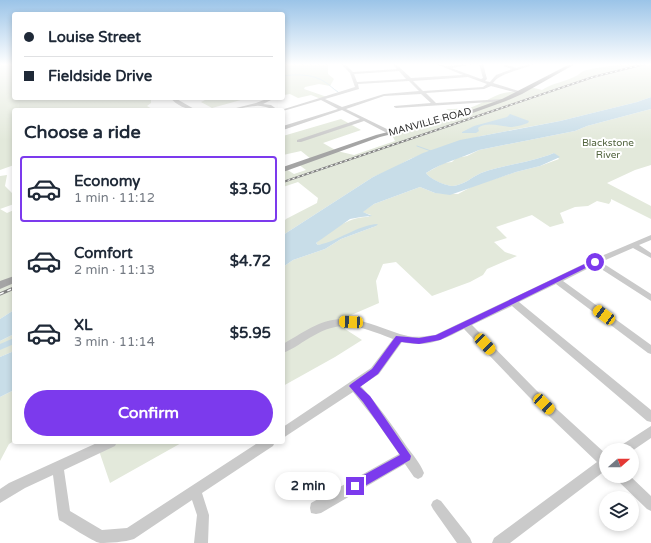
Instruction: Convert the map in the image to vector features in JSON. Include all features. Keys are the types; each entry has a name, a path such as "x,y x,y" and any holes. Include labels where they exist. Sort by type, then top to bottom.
{"main road":[{"name":"MANVILLE ROAD","path":"285,169 389,132 465,114 504,100 527,89"},
{"path":"0,285 12,280"}],"street":[{"path":"285,109 322,99 347,89"},
{"path":"419,89 434,104"},
{"path":"285,127 384,95 463,89"},
{"path":"507,89 520,93"},
{"path":"322,99 389,132"},
{"path":"174,100 190,108"},
{"path":"239,108 268,100"},
{"path":"396,107 504,100"},
{"path":"257,104 272,108"},
{"path":"299,141 363,120"},
{"path":"285,348 325,326 341,322 362,323 399,339 419,341 429,340 651,237"},
{"path":"634,245 651,256"},
{"path":"595,262 651,298"},
{"path":"557,280 651,350"},
{"path":"512,301 651,417"},
{"path":"465,324 533,394 599,455"},
{"path":"285,432 375,372 399,339"},
{"path":"354,386 366,399 418,473"},
{"path":"634,443 651,432"},
{"path":"0,497 12,487 28,479 58,467 107,444"},
{"path":"58,467 64,515 101,537 129,534 266,444"},
{"path":"316,508 407,456"},
{"path":"499,543 599,467"},
{"path":"628,483 651,506"},
{"path":"194,491 204,515 201,543"},
{"path":"437,505 465,543"}],"green space":[{"path":"0,89 12,89 12,100 151,100 151,103 147,106 150,108 12,108 12,166 0,170"},
{"path":"285,89 305,89 327,97 321,99 311,95 298,98 290,94 285,95"},
{"path":"526,89 651,89 651,97 637,102 560,121 481,136 439,148 410,159 373,177 285,234 286,219 317,203 318,198 298,182 285,186 285,169 294,174 306,170 298,164 311,159 301,151 285,155 285,135 341,119 361,130 323,143 337,151 354,155 395,141 391,133 460,116 446,109 462,109 472,107 507,92 519,93"},
{"path":"205,100 241,100 212,108 201,102"},
{"name":"Blackstone River","path":"651,109 651,165 635,170 607,183 651,206 651,219 611,199 609,204 597,201 588,206 575,207 560,213 564,223 550,227 532,215 496,227 507,238 494,242 505,252 517,256 487,269 483,275 470,282 432,296 396,262 383,264 376,281 379,303 349,316 345,329 362,340 285,385 285,266 293,260 325,249 341,239 376,226 357,230 330,243 318,245 316,243 340,225 354,219 368,217 371,215 362,212 374,204 420,187 435,193 458,194 475,185 559,159 554,153 536,159 499,167 481,173 468,181 453,186 438,182 426,173 444,163 452,162 456,158 467,156 479,150 575,131 587,126"},
{"path":"7,175 5,186 12,193 12,205 0,209 0,176"},
{"path":"0,209 7,213 12,211 12,311 0,319"},
{"path":"12,335 12,352 0,357 0,341"},
{"path":"12,391 12,442 9,444 0,461 0,397"},
{"path":"97,444 179,444 110,483"}],"water":[{"path":"651,97 651,109 587,126 575,131 479,150 439,166 426,173 438,182 453,186 464,183 481,173 499,167 536,159 554,153 560,157 540,166 516,172 450,195 435,193 420,187 374,204 363,212 372,216 350,219 316,243 318,245 326,243 363,227 378,224 376,226 341,239 325,249 293,260 285,266 285,234 373,177 423,153 460,140 560,121 637,102"},
{"path":"510,114 529,121 526,124 512,127 486,125 478,128 479,131 476,133 462,133 474,126 507,117"},
{"path":"12,311 12,335 0,341 0,319"},
{"path":"12,352 12,391 0,397 0,357"}],"waterway":[{"path":"335,89 338,92"},
{"path":"417,146 431,151"},
{"path":"0,347 12,342"}],"railway":[{"path":"285,181 557,89"},
{"path":"0,294 12,289"}],"route":[{"path":"355,486 407,456 376,412 354,386 375,372 399,339 419,341 437,338 595,262"}]}
